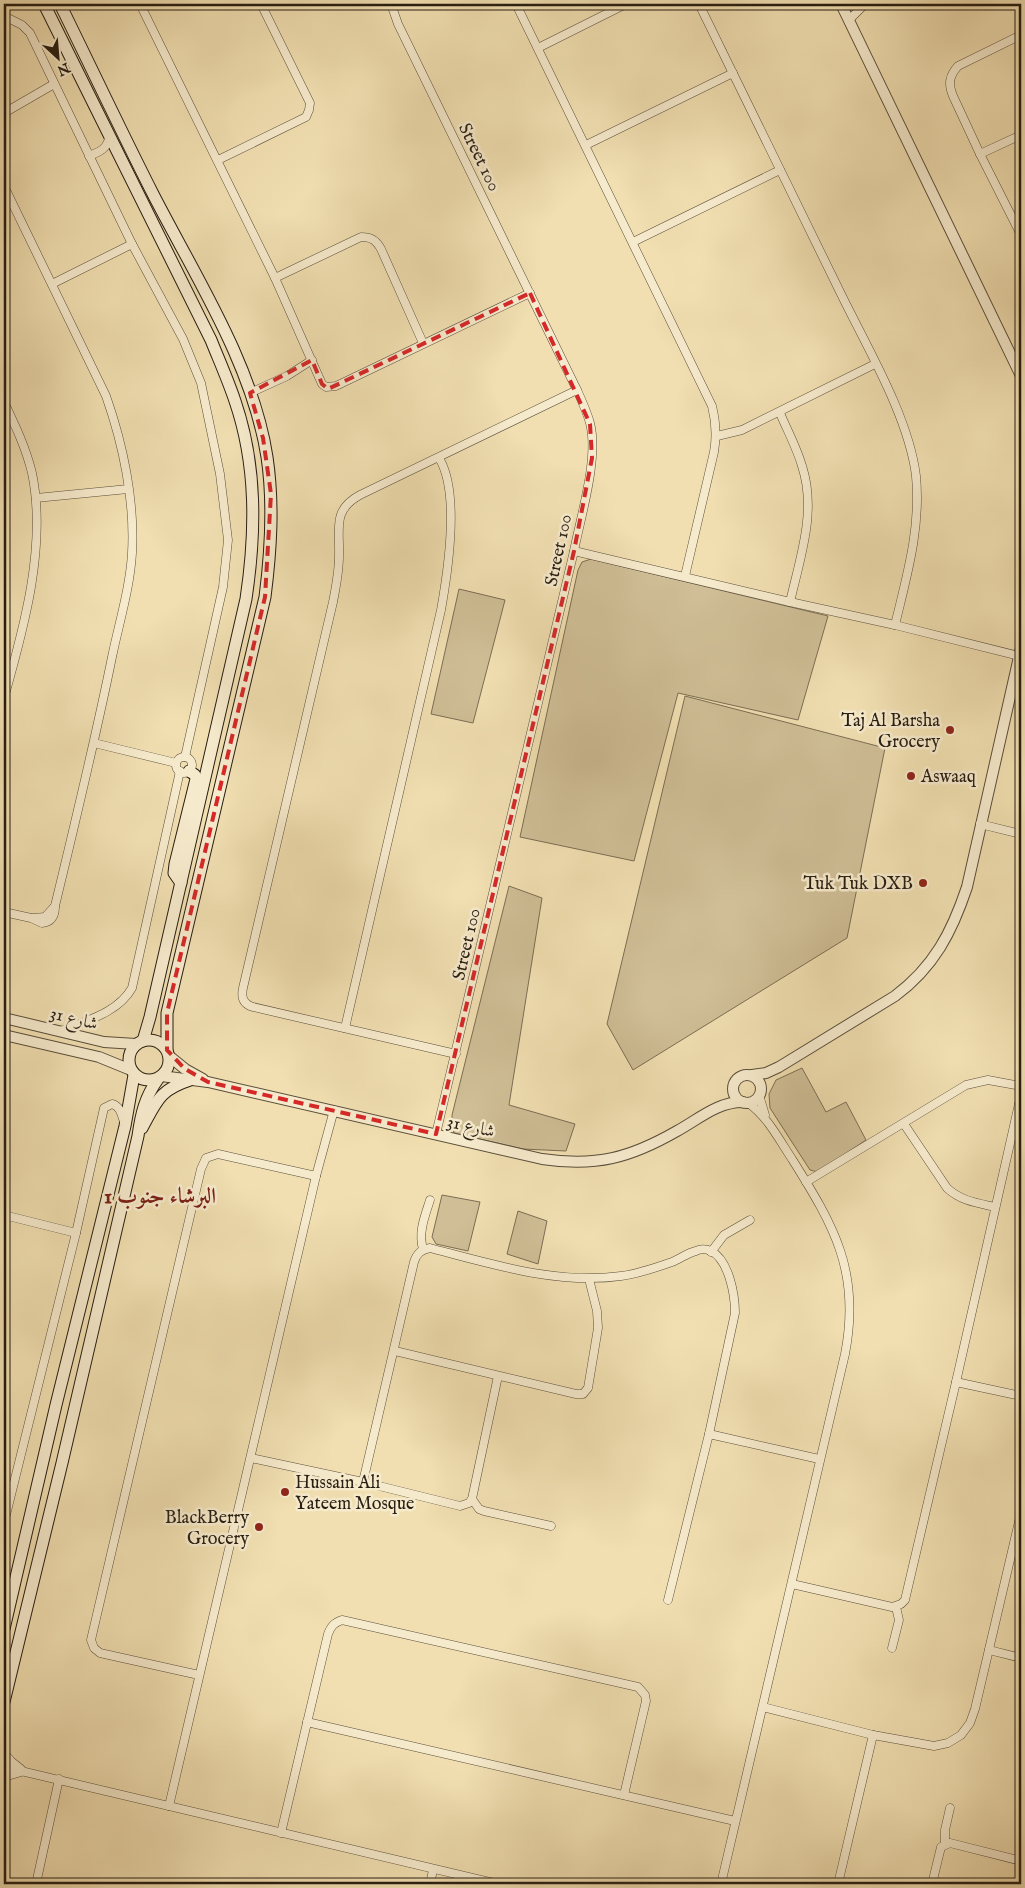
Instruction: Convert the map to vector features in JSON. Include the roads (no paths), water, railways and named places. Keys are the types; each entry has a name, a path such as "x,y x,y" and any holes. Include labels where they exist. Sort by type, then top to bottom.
{"main road":[{"path":"4,1629 56,1405 125,1126 132,1072 129,1056 140,1043 150,1017 246,599 253,534 254,502 243,430 236,402 211,340 44,4"},
{"path":"4,1702 138,1136 142,1108 150,1091 167,1068 167,1013 265,597 271,530 271,494 263,438 250,393 226,330 153,193 60,4"},
{"path":"181,883 174,873 196,779 195,775 185,771"},
{"path":"140,1043 151,1040 158,1042 168,1053"},
{"path":"132,1072 145,1080 160,1078"},
{"path":"138,1136 160,1096 167,1090 190,1080"},
{"path":"56,1405 58,1415 50,1457 62,1462"}],"street":[{"path":"140,4 275,278 322,384 331,388 530,293"},
{"path":"218,160 306,117 309,110 310,103 261,4"},
{"name":"Street 100","path":"391,4 403,33 577,390 590,424 592,441 589,475 574,551 436,1134"},
{"path":"516,4 706,392 716,421 717,436 684,576"},
{"path":"538,48 626,4"},
{"path":"700,4 875,364 906,434 915,474 917,524 895,625"},
{"path":"841,4 1021,376"},
{"path":"849,20 865,4"},
{"path":"4,16 22,25 30,33 132,244 183,339 201,383 220,474 228,540 220,601 185,757"},
{"path":"1021,34 958,66 950,80 950,89 1021,235"},
{"path":"586,145 733,73"},
{"path":"4,113 54,84"},
{"path":"980,154 1021,135"},
{"path":"89,156 106,147 109,138"},
{"path":"633,242 780,170"},
{"path":"4,186 106,396 117,426 124,457 132,537 128,585 94,743 55,906 55,914 50,921 42,923 31,918 4,912"},
{"path":"275,278 361,236 370,237 377,242 381,249 423,343"},
{"path":"52,284 132,244"},
{"path":"250,393 287,376 312,360"},
{"path":"717,436 742,430 780,413 875,364"},
{"path":"456,1054 248,1005 242,998 242,993 333,602 339,557 338,524 345,506 352,500 577,390"},
{"path":"4,402 23,445 31,472 36,498 38,526 36,554 15,660 4,698"},
{"path":"780,413 802,467 807,486 807,525 790,602"},
{"path":"345,1028 442,610 449,548 450,516 447,476 439,458"},
{"path":"36,498 128,489"},
{"path":"574,551 790,602 1020,652 967,887 958,916 945,942 928,965 907,987 895,996 779,1067 766,1073 739,1077 733,1086 736,1096 767,1120"},
{"path":"94,743 176,764 185,771"},
{"path":"176,764 180,758 185,757"},
{"path":"61,1031 107,1012 127,997 132,988 185,771 192,762 185,757"},
{"path":"980,824 1021,834"},
{"name":"شارع 31","path":"4,1018 104,1042 140,1043"},
{"name":"شارع 31","path":"4,1035 99,1057 132,1072"},
{"name":"شارع 31","path":"168,1053 184,1069 208,1082"},
{"path":"745,1102 752,1102 779,1067"},
{"path":"720,1884 792,1584 849,1334 850,1293 844,1260 835,1234 806,1182 767,1120 759,1081 752,1075"},
{"name":"شارع 31","path":"160,1078 208,1082 542,1159 565,1162 588,1162 634,1153 678,1131 718,1106 733,1086"},
{"path":"806,1182 971,1083 988,1080 1021,1086"},
{"path":"792,1584 887,1606 896,1607 904,1600 1021,1095"},
{"name":"شارع 31","path":"718,1106 745,1102"},
{"path":"4,1523 76,1233 104,1108 112,1104 116,1105 125,1126"},
{"path":"169,1806 316,1176 334,1110"},
{"path":"904,1124 946,1188 964,1200 995,1207"},
{"path":"199,1675 100,1654 94,1648 91,1640 201,1169 206,1158 218,1154 316,1176"},
{"path":"423,1249 421,1243 422,1229 430,1200"},
{"path":"4,1215 76,1233"},
{"path":"711,1252 724,1235 750,1220"},
{"path":"363,1482 395,1351 414,1262 417,1254 423,1249 430,1248 544,1275 589,1279 624,1276 649,1270 697,1250 711,1252 718,1256 732,1284 735,1313 709,1434 668,1600"},
{"path":"395,1351 579,1395 583,1394 588,1388 588,1378 598,1328 597,1311 589,1279"},
{"path":"251,1458 363,1482 460,1506 469,1503 472,1499 498,1376"},
{"path":"956,1382 1021,1396"},
{"path":"709,1434 819,1459"},
{"path":"472,1499 479,1509 484,1511 551,1526"},
{"path":"762,1707 873,1735 934,1746 948,1743 961,1735 970,1723 975,1709 989,1650 1018,1547 1021,1513"},
{"path":"892,1648 899,1620 896,1607"},
{"path":"281,1833 330,1627 335,1622 342,1620 638,1687 645,1695 645,1706 624,1795"},
{"path":"989,1650 1021,1658"},
{"path":"307,1722 735,1821"},
{"path":"838,1884 873,1735"},
{"path":"4,1752 11,1761 28,1772"},
{"path":"4,1767 498,1884"},
{"path":"4,1777 28,1772"},
{"path":"36,1884 59,1779"},
{"path":"932,1884 939,1852 945,1844 945,1830 950,1808"},
{"path":"945,1844 950,1843 1021,1861"},
{"path":"430,1884 433,1870"}],"place":[{"name":"Taj Al Barsha Grocery","path":"950,730"},
{"name":"Aswaaq","path":"911,776"},
{"name":"Tuk Tuk DXB","path":"923,883"},
{"name":"Hussain Ali Yateem Mosque","path":"285,1492"},
{"name":"BlackBerry Grocery","path":"259,1527"}],"district":[{"name":"البرشاء جنوب 1","path":"160,1195"}]}
